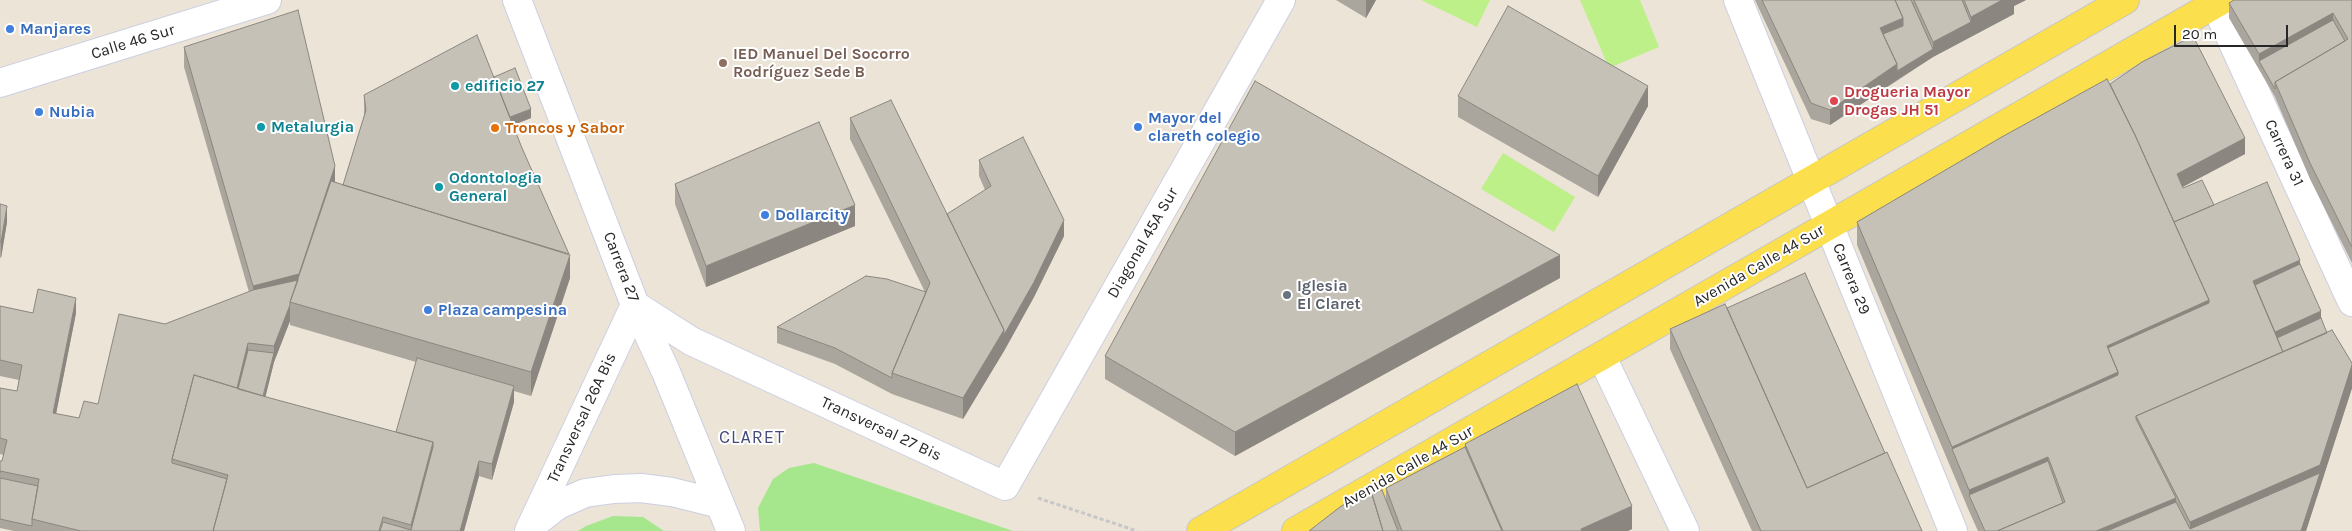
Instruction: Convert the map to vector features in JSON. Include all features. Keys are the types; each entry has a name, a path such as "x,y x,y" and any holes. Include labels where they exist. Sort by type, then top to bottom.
{"main road":[{"path":"1201,531 2126,0"},
{"name":"Avenida Calle 44 Sur","path":"1296,531 2219,2"}],"street":[{"name":"Calle 46 Sur","path":"0,83 267,0"},
{"name":"Carrera 27","path":"517,0 635,304 666,372 731,531"},
{"name":"Diagonal 45A Sur","path":"1005,486 1281,0"},
{"name":"Carrera 29","path":"1738,0 1953,531"},
{"name":"Carrera 31","path":"2219,2 2352,302"},
{"name":"Transversal 27 Bis","path":"635,304 692,341 1005,486"},
{"name":"Transversal 26A Bis","path":"530,528 635,304"},
{"path":"1602,357 1685,531"},
{"path":"530,528 558,505 585,493 614,488 641,488 672,492 720,504"}],"path":[{"path":"1005,486 1137,531"}],"green space":[{"path":"1421,0 1490,0 1477,27"},
{"path":"1580,0 1640,0 1659,47 1609,68"},
{"path":"1503,153 1575,197 1554,232 1481,189"},
{"path":"814,463 1013,531 760,531 758,508 773,479 789,468"},
{"path":"613,516 643,517 664,531 578,531"}],"building":[{"path":"1762,0 1895,0 1903,18 1880,28 1897,64 1830,110 1811,103"},
{"path":"1895,0 1911,0 1933,49 1897,71 1897,64 1883,34 1903,26 1903,18"},
{"path":"1914,0 1962,0 1971,22 1933,42"},
{"path":"1964,0 2002,0 1971,17"},
{"path":"2234,0 2352,0 2352,247 2310,163 2275,82 2348,39 2333,13 2259,54 2229,3"},
{"path":"1508,6 1648,86 1598,176 1458,96"},
{"name":"Metalurgia","path":"298,10 335,166 299,274 253,286 184,47"},
{"path":"2333,20 2345,41 2275,82 2275,89 2259,61"},
{"path":"477,35 522,148 569,254 343,185 366,110 364,95"},
{"path":"2193,36 2245,138 2177,174 2183,188 2202,180 2214,205 2174,222 2110,84 2142,62"},
{"path":"515,68 531,109 510,117 494,77"},
{"path":"2107,79 2135,135 2209,300 2107,346 2118,372 1952,447 1857,222 2000,138"},
{"path":"1255,81 1560,255 1235,432 1105,356"},
{"path":"891,100 1004,330 963,398 892,373 930,283 850,118"},
{"name":"Dollarcity","path":"819,122 855,205 706,266 675,184"},
{"path":"1023,137 1064,220 1034,282 1004,335 1004,330 947,214 991,186 979,160"},
{"name":"Plaza campesina","path":"331,181 570,255 531,372 290,302"},
{"path":"2267,182 2300,260 2253,281 2283,352 2136,416 2176,498 2096,531 1997,531 2065,502 2048,457 1969,490 1952,449 2118,375 2108,348 2209,303 2174,222"},
{"path":"0,204 7,206 1,242 0,242"},
{"path":"2300,264 2321,311 2275,332 2255,285"},
{"path":"1805,273 1885,453 1807,488 1727,308"},
{"path":"866,276 887,279 926,292 892,373 892,378 835,348 777,327"},
{"path":"298,280 274,346 248,343 237,388 194,375 172,463 227,479 213,531 81,531 32,519 39,479 0,471 0,461 2,461 7,440 0,438 0,388 17,391 22,365 0,360 0,306 33,313 38,289 76,298 53,413 79,418 84,401 98,404 119,314 165,324 253,290"},
{"path":"1725,304 1807,488 1887,452 1922,531 1761,531 1670,329"},
{"path":"2321,318 2327,333 2283,352 2277,338"},
{"path":"2332,330 2352,365 2320,465 2190,522 2136,416"},
{"path":"248,350 274,353 263,396 238,389"},
{"path":"417,358 514,386 492,464 479,461 460,531 380,531 383,522 411,530 433,447 433,442 396,432"},
{"path":"194,375 270,398 433,442 411,525 383,517 379,531 213,531 228,475 172,459"},
{"path":"1577,384 1632,506 1581,529 1582,531 1503,531 1465,444"},
{"path":"1465,447 1502,531 1402,531 1386,488"},
{"path":"2048,461 2063,503 1997,531 1985,531 1969,495"},
{"path":"2320,473 2301,531 2107,531 2176,502 2190,529"},
{"path":"0,478 38,486 32,526 0,519"},
{"path":"1370,488 1383,531 1309,531 1340,507"},
{"path":"1382,490 1398,531 1383,531 1372,494"}],"place":[{"name":"Manjares","path":"10,29"},
{"name":"IED Manuel Del Socorro Rodríguez Sede B","path":"723,63"},
{"name":"edificio 27","path":"455,86"},
{"name":"Drogueria Mayor Drogas JH 51","path":"1834,101"},
{"name":"Nubia","path":"39,112"},
{"name":"Metalurgia","path":"261,127"},
{"name":"Mayor del clareth colegio","path":"1138,127"},
{"name":"Troncos y Sabor","path":"495,128"},
{"name":"Odontologia General","path":"439,187"},
{"name":"Dollarcity","path":"765,215"},
{"name":"Iglesia El Claret","path":"1287,295"},
{"name":"Plaza campesina","path":"428,310"}],"district":[{"name":"CLARET","path":"752,438"}]}
